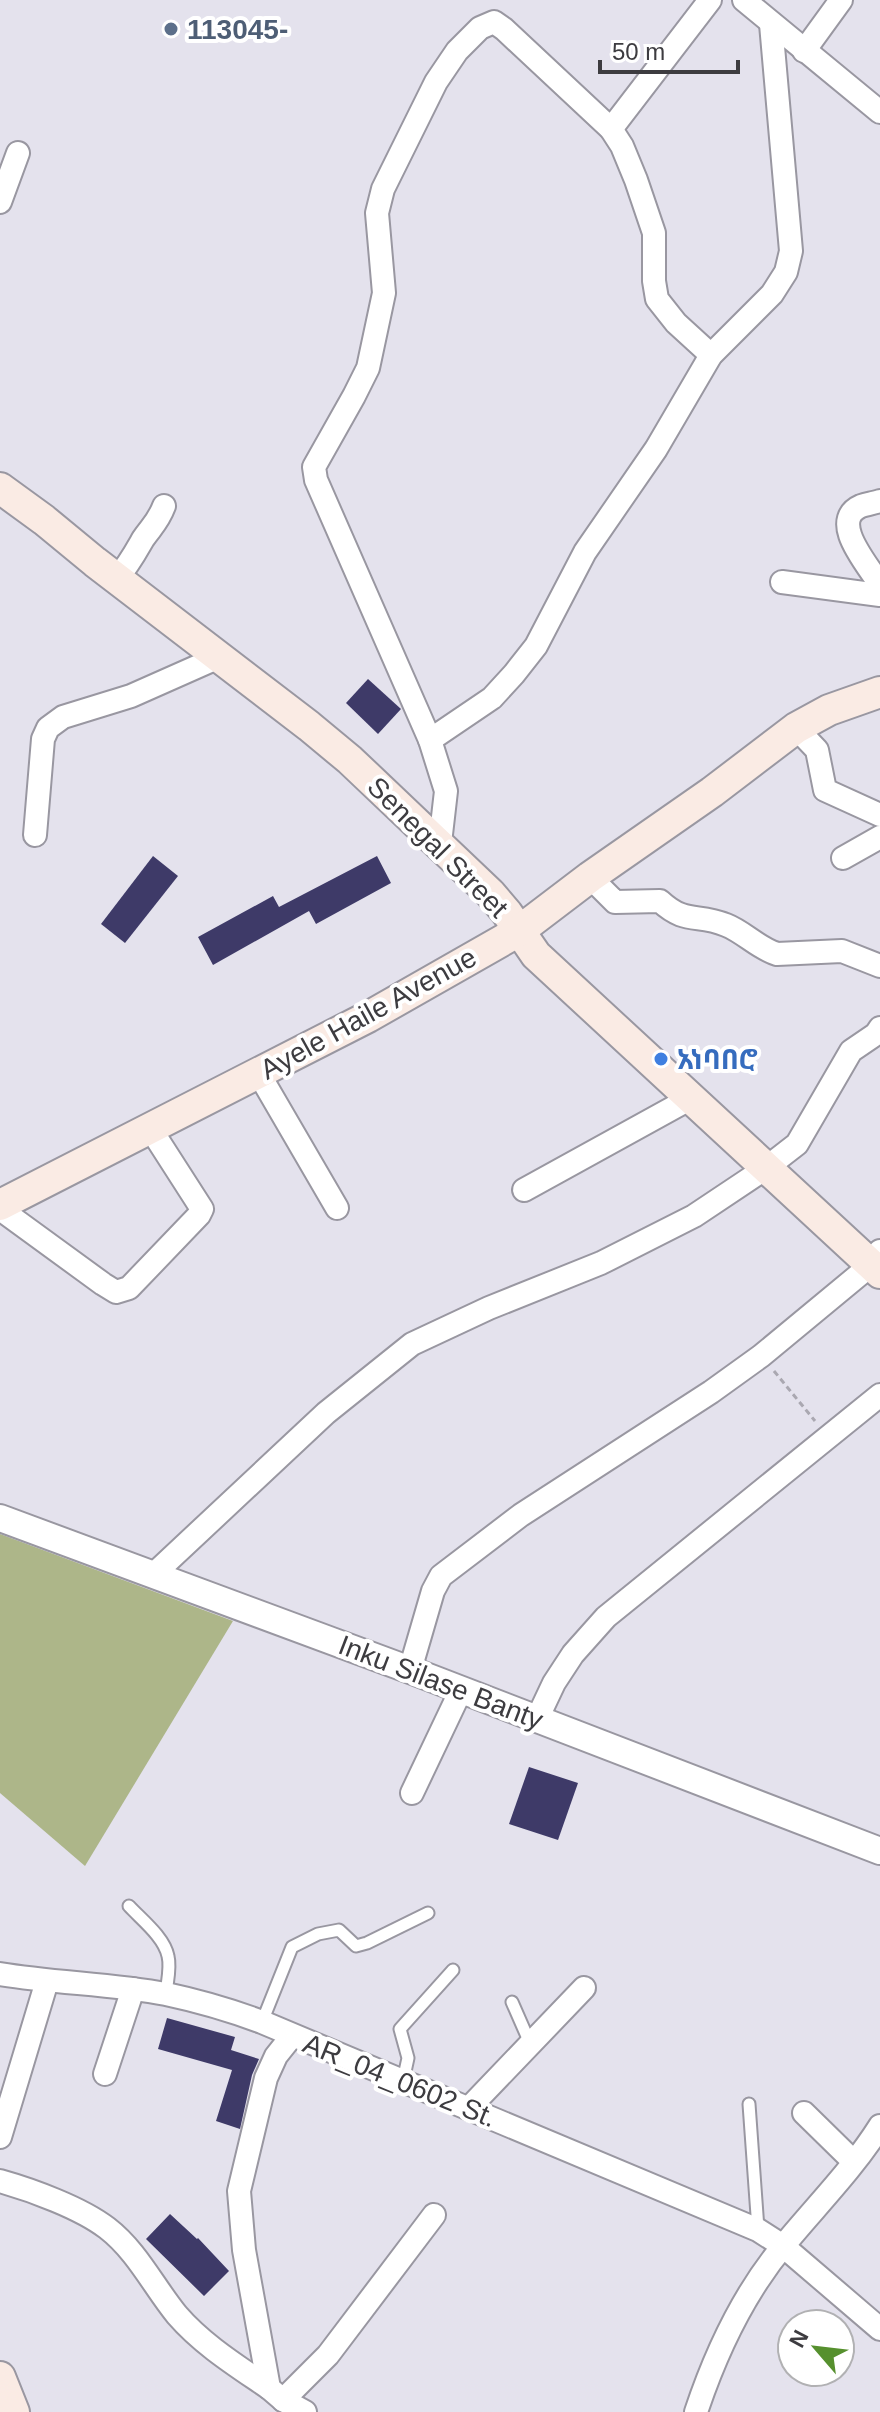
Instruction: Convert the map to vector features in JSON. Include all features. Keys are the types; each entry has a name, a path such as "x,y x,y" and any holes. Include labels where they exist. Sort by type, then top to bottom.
{"main road":[{"name":"Senegal Street","path":"0,488 320,734 490,893 536,955 766,1168 877,1263"},
{"name":"Ayele Haile Avenue","path":"0,1207 368,1017 519,931 796,728 829,710 880,692"},
{"path":"0,2377 14,2412"}],"street":[{"path":"611,129 710,0"},
{"path":"744,0 880,112"},
{"path":"804,51 841,0"},
{"path":"440,843 446,791 430,740 316,480 314,467 368,368 384,293 377,213 383,189 436,82 457,51 480,28 494,22 504,29 611,129 622,146 654,233 657,299 676,323 711,355"},
{"path":"430,740 492,698 536,646 585,552 656,449 711,355 772,294 786,272 791,251 771,24"},
{"path":"0,202 18,153"},
{"path":"880,501 859,507 848,523 855,547 880,585"},
{"path":"117,578 126,569 145,536 158,523 164,506"},
{"path":"782,582 880,595"},
{"path":"35,835 43,739 48,728 63,717 131,696 219,657"},
{"path":"796,728 817,750 825,790 880,815"},
{"path":"843,858 880,837"},
{"path":"590,877 615,902 660,901 683,918 707,919 737,930 777,954 842,951 880,966"},
{"path":"154,1574 326,1413 412,1344 489,1308 615,1256 694,1216 766,1168 797,1144 851,1051 879,1033"},
{"path":"259,1074 337,1208"},
{"path":"524,1190 691,1098"},
{"path":"0,1207 103,1284 116,1292 129,1288 202,1209 150,1128"},
{"path":"410,1670 433,1591 441,1576 521,1515 711,1392 877,1263"},
{"path":"537,1719 554,1683 573,1654 606,1617 880,1395"},
{"name":"Inku Silase Banty","path":"0,1518 410,1670 880,1851"},
{"path":"412,1793 461,1690"},
{"name":"AR_04_0602 St.","path":"0,1974 166,1994 220,2006 262,2022 758,2230 783,2246 880,2329"},
{"path":"0,2137 47,1981"},
{"path":"469,2108 584,1988"},
{"path":"105,2074 133,1989"},
{"path":"276,2394 244,2250 239,2191 266,2078 276,2056 292,2036"},
{"path":"804,2113 853,2161"},
{"path":"696,2412 723,2339 763,2272 880,2126"},
{"path":"0,2181 25,2188 105,2227 119,2239 196,2335 305,2412"},
{"path":"276,2394 328,2355 434,2215"}],"lane":[{"path":"129,1906 156,1934 168,1954 166,1994"},
{"path":"262,2022 292,1947 318,1934 339,1930 356,1946 428,1913"},
{"path":"403,2081 408,2058 400,2029 453,1970"},
{"path":"512,2002 530,2043"},
{"path":"749,2104 758,2230"}],"path":[{"path":"761,1356 829,1438"}],"green space":[{"path":"0,1534 233,1621 85,1866 0,1793"}],"building":[{"path":"368,679 401,709 378,734 346,703"},
{"path":"153,856 178,876 125,943 101,924"},
{"path":"377,856 391,883 316,924 309,911 213,965 198,937 273,896 279,907"},
{"path":"529,1767 578,1783 558,1840 509,1824"},
{"path":"167,2018 235,2037 231,2050 259,2059 252,2075 240,2129 216,2121 232,2070 158,2049"},
{"path":"170,2214 229,2271 204,2296 146,2239"}],"place":[{"name":"113045-","path":"171,29"},
{"name":"አነባበሮ","path":"661,1059"}]}
